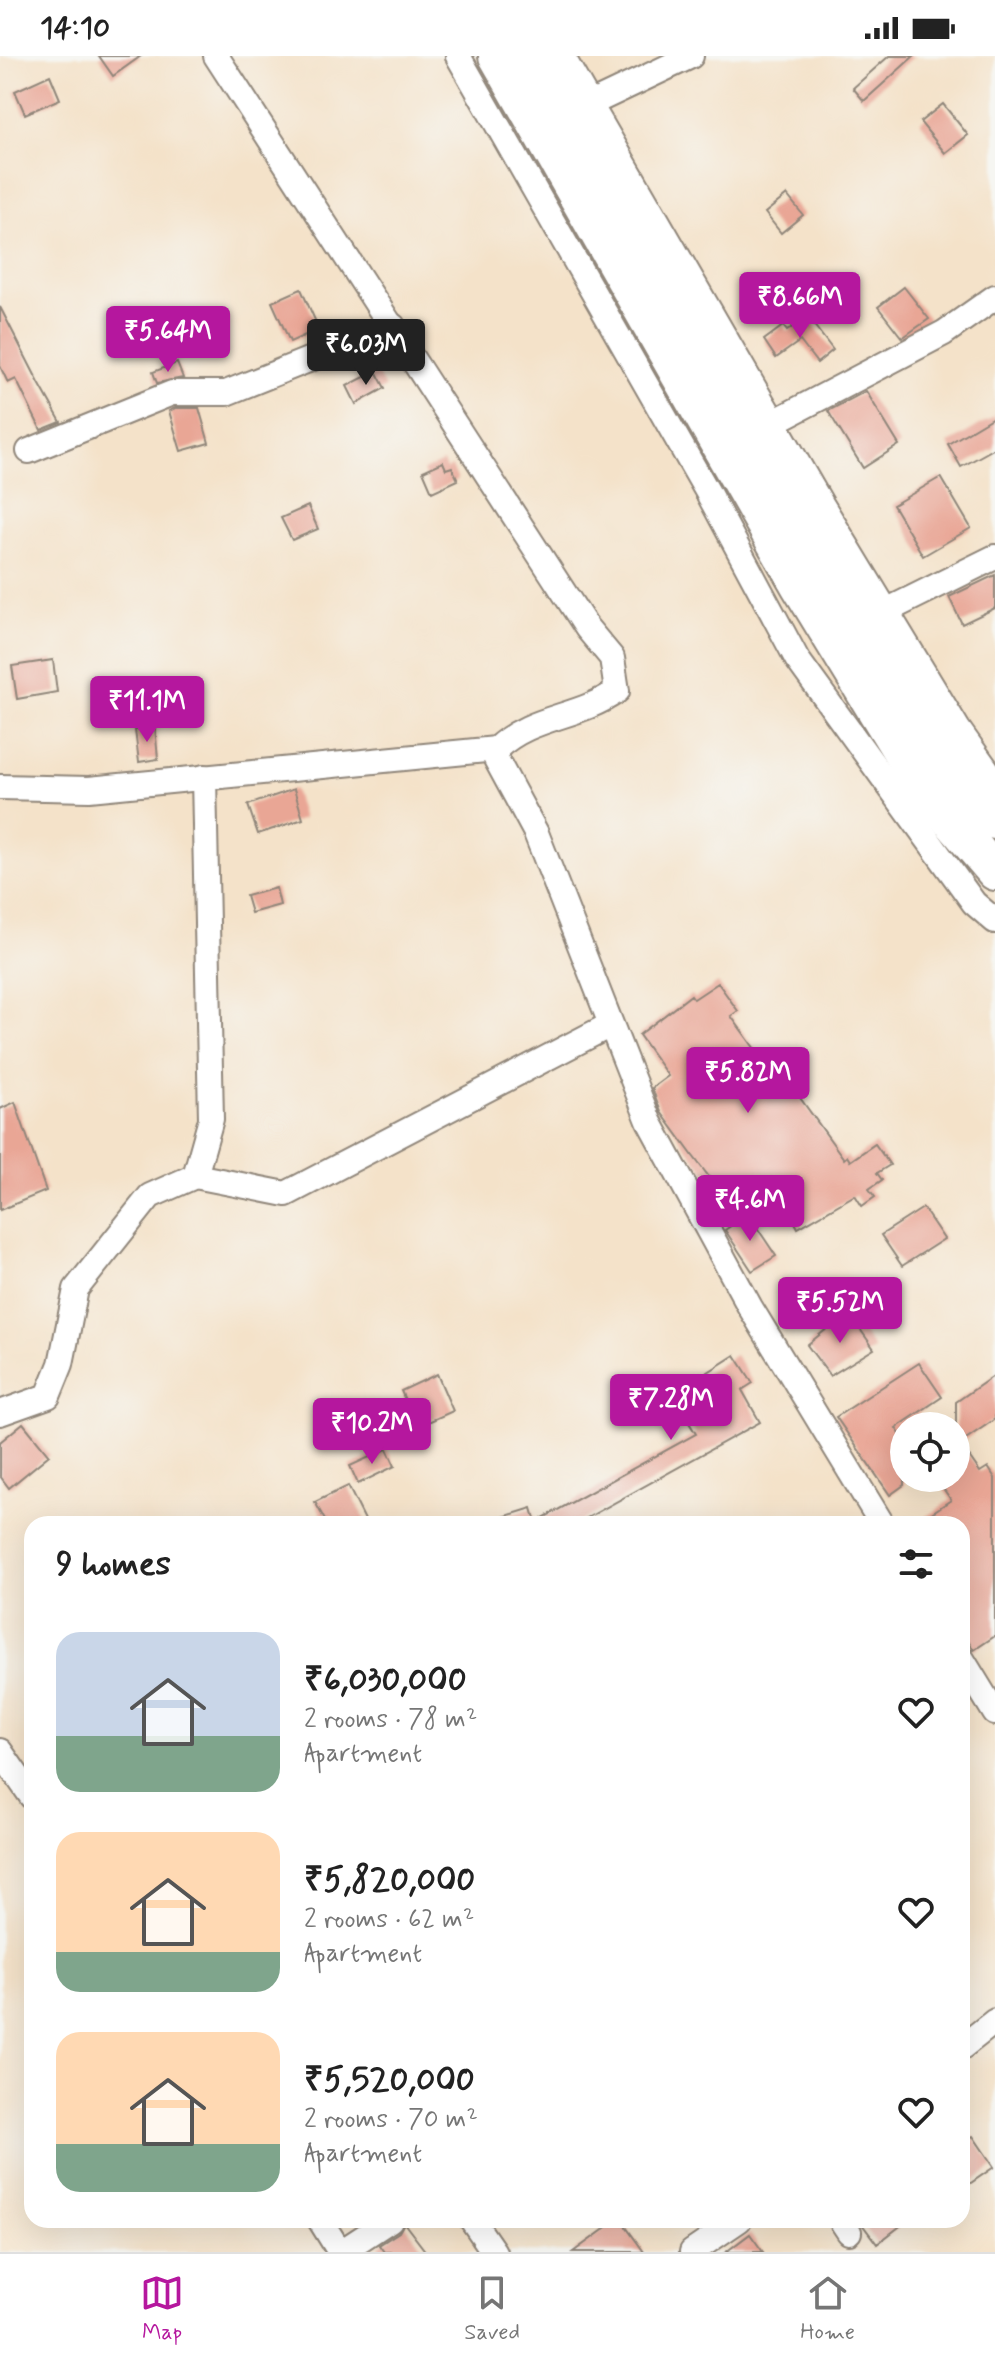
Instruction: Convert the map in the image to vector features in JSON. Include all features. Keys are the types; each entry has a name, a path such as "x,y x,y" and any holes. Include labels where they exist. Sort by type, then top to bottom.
{"highway":[{"path":"497,56 799,585 923,788 995,872"},
{"path":"534,56 827,566 947,763 995,821"}],"street":[{"path":"0,787 89,789 496,749 515,732 601,703 617,691 612,658 587,628 216,56"},
{"path":"458,56 707,491 797,659 974,903 995,921"},
{"path":"562,56 886,611 958,729 995,781"},
{"path":"590,104 691,56"},
{"path":"774,422 944,333 995,297"},
{"path":"29,451 172,393 226,393 393,326"},
{"path":"886,611 995,557"},
{"path":"496,749 496,759 536,833 649,1121 750,1307 877,1516"},
{"path":"195,1176 211,1119 204,777"},
{"path":"0,1413 48,1396 61,1364 76,1289 150,1196 195,1176 286,1194 610,1025"},
{"path":"970,1672 995,1713"},
{"path":"0,1751 24,1786"},
{"path":"970,2041 995,2021"},
{"path":"325,2228 341,2252 378,2228"},
{"path":"478,2228 494,2252"},
{"path":"692,2252 727,2228"}],"building":[{"path":"99,56 141,56 113,76"},
{"path":"889,56 914,56 864,101 853,88"},
{"path":"50,75 60,99 25,114 15,91"},
{"path":"943,104 968,135 945,153 920,122"},
{"path":"787,195 803,215 781,233 765,213"},
{"path":"904,287 929,319 902,338 878,307"},
{"path":"301,289 319,329 290,342 272,302"},
{"path":"0,307 61,422 41,430 16,379 8,383 0,366"},
{"path":"807,316 833,350 817,363 800,341 776,358 764,340 783,326 787,331"},
{"path":"177,363 183,378 157,383 153,372"},
{"path":"376,371 385,388 356,404 347,386"},
{"path":"866,391 899,445 863,468 828,411"},
{"path":"199,408 209,443 181,451 169,411"},
{"path":"995,416 995,448 961,467 948,444"},
{"path":"443,462 446,469 452,467 458,480 432,492 423,471"},
{"path":"941,477 971,528 923,556 893,505"},
{"path":"308,506 318,529 292,540 281,518"},
{"path":"995,575 995,608 962,624 949,597"},
{"path":"53,660 57,692 17,699 12,666"},
{"path":"155,727 158,759 139,762 135,730"},
{"path":"294,789 303,819 258,834 248,805"},
{"path":"276,888 280,905 251,913 246,896"},
{"path":"718,983 738,1011 731,1016 784,1089 790,1084 844,1159 847,1156 850,1161 875,1144 890,1165 877,1173 882,1180 869,1189 875,1197 862,1206 855,1195 798,1228 771,1178 733,1208 661,1112 652,1088 668,1076 639,1035 691,995 694,999"},
{"path":"15,1102 46,1191 0,1210 0,1109"},
{"path":"923,1208 944,1239 902,1266 881,1235"},
{"path":"748,1214 776,1256 752,1271 725,1230"},
{"path":"848,1312 874,1349 830,1376 807,1345"},
{"path":"735,1355 753,1383 742,1390 760,1422 590,1516 547,1516 696,1434 672,1395"},
{"path":"919,1363 942,1397 920,1412 890,1412 890,1492 894,1492 890,1495 836,1417"},
{"path":"437,1374 453,1411 417,1427 401,1391"},
{"path":"995,1375 995,1419 970,1436 970,1412 956,1412 956,1402"},
{"path":"23,1423 49,1455 9,1488 0,1476 0,1442"},
{"path":"387,1449 395,1466 358,1484 350,1466"},
{"path":"970,1458 980,1472 988,1467 995,1478 995,1636 974,1650 970,1644 970,1516 927,1516 951,1500 946,1492 970,1492"},
{"path":"348,1486 363,1516 323,1516 315,1502"},
{"path":"532,1508 534,1516 506,1516"},
{"path":"973,2136 994,2167 970,2184 970,2138"},
{"path":"401,2228 408,2228 426,2252 384,2252 379,2245"},
{"path":"606,2228 627,2228 644,2252 573,2252"},
{"path":"865,2228 898,2228 877,2244"},
{"path":"750,2234 763,2252 726,2252"}]}
